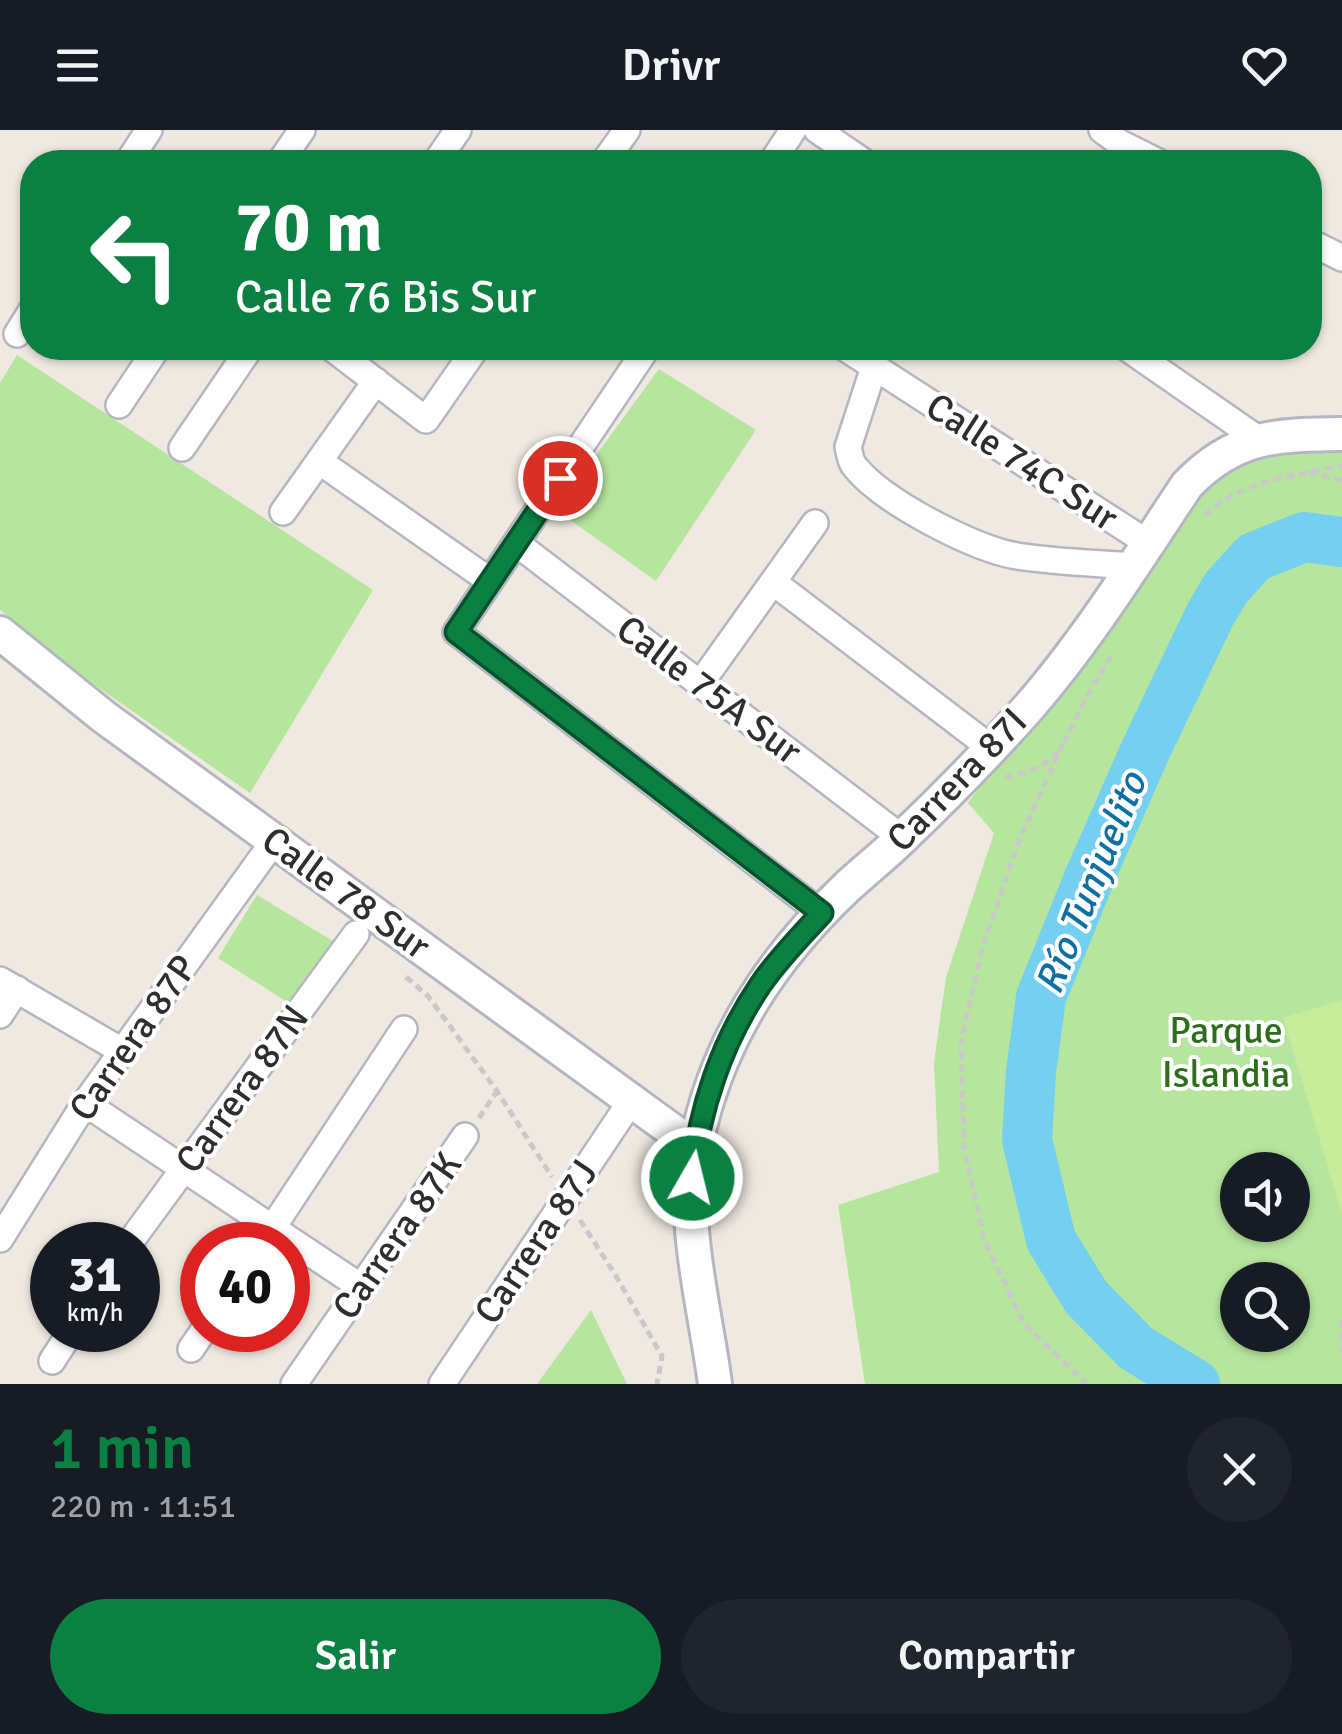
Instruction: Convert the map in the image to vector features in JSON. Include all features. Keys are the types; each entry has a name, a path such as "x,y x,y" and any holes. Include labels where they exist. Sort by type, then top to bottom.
{"street":[{"path":"817,130 846,150"},
{"path":"1118,134 1141,150"},
{"path":"17,334 20,329"},
{"path":"119,405 150,360"},
{"path":"182,448 242,360"},
{"path":"348,360 426,420 468,360"},
{"path":"639,360 456,632 822,913"},
{"name":"Calle 74C Sur","path":"864,360 1140,555"},
{"path":"1144,360 1258,439 1342,434"},
{"path":"874,366 848,447 856,468 886,494 970,542 1016,556 1140,555"},
{"path":"283,512 376,381"},
{"name":"Carrera 87I","path":"715,1384 692,1219 695,1147 718,1065 739,1021 762,983 822,913 902,838 994,764 1187,486 1204,467 1258,439"},
{"path":"319,461 490,581"},
{"path":"700,684 815,522"},
{"name":"Calle 75A Sur","path":"516,543 902,838"},
{"path":"773,582 994,764"},
{"name":"Calle 78 Sur","path":"0,634 104,717 695,1147"},
{"name":"Carrera 87P","path":"0,1239 85,1103 274,841"},
{"name":"Carrera 87N","path":"145,1222 356,934"},
{"path":"0,1015 9,984 122,1051"},
{"path":"276,1222 404,1029"},
{"name":"Carrera 87J","path":"442,1384 631,1101"},
{"path":"85,1103 184,1168 250,1222"},
{"name":"Carrera 87K","path":"294,1384 466,1136"},
{"path":"310,1259 362,1287"},
{"path":"52,1361 58,1352"}],"path":[{"path":"1200,519 1234,493 1289,476 1342,466"},
{"path":"1306,473 1342,480"},
{"path":"1087,1384 1024,1324 984,1239 964,1147 961,1044 982,949 1020,838 1084,702 1116,648"},
{"path":"994,764 1028,772 1048,763 1063,744"},
{"path":"399,972 428,996 498,1092 616,1276 662,1356 657,1384"},
{"path":"1342,1320 1342,1352"}],"green space":[{"path":"17,355 373,590 250,793 66,665 0,610 0,383"},
{"path":"659,369 756,430 656,581 556,510"},
{"name":"Parque Islandia","path":"1342,449 1342,1384 865,1384 838,1205 939,1172 934,1063 946,977 994,833 968,803 1009,747 1069,685 1192,497 1224,471 1271,457"},
{"path":"257,895 333,941 292,1005 218,958"},
{"path":"1342,1000 1342,1214 1283,1018"},
{"path":"591,1310 627,1384 537,1384"}],"waterway":[{"name":"Río Tunjuelito","path":"1195,1384 1136,1348 1086,1297 1051,1240 1027,1140 1041,997 1145,751 1226,588 1254,557 1304,537 1342,542"}],"route":[{"path":"560,478 456,632 822,913 762,983 739,1021 718,1065 704,1110 692,1178"}]}
